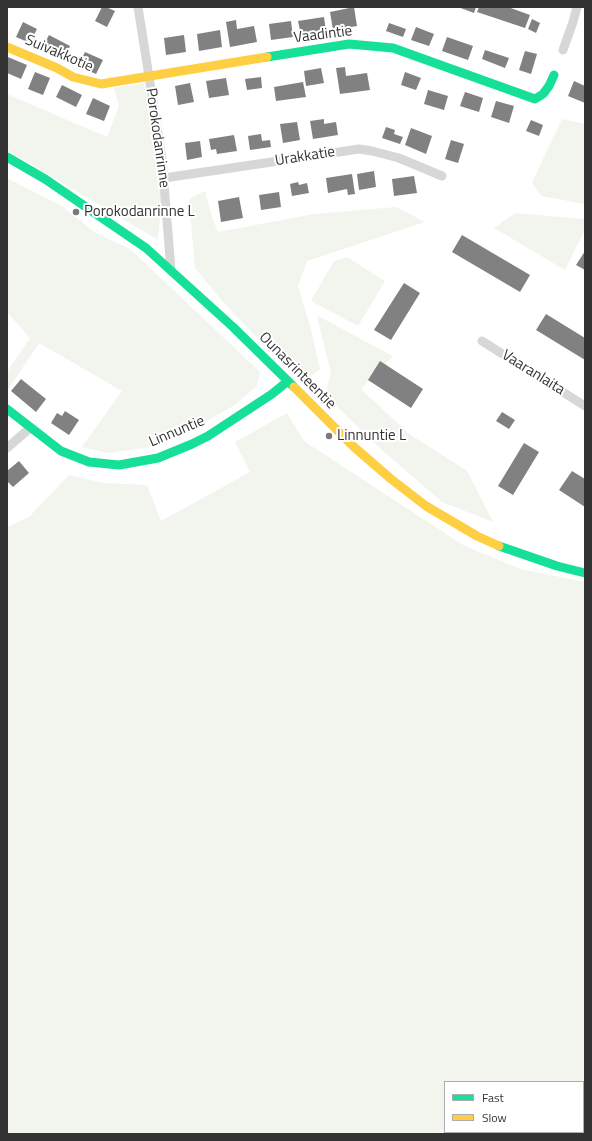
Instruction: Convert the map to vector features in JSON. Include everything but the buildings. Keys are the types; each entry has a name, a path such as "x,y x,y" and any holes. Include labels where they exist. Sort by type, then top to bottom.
{"street":[{"name":"Porokodanrinne","path":"138,7 158,129 164,178 171,270"},
{"path":"563,50 577,7 585,10"},
{"name":"Vaadintie","path":"148,75 348,44 393,48 536,99 543,94 549,86 554,75"},
{"name":"Suivakkotie","path":"7,47 57,68 73,77 89,82 101,84 148,75"},
{"name":"Urakkatie","path":"164,178 359,149 399,158 442,176"},
{"name":"Ounasrinteentie","path":"7,157 45,179 138,243 171,270 288,381 354,448 391,480 426,506 477,536 505,549 557,566 585,573"},
{"name":"Vaaranlaita","path":"482,341 585,406"},
{"name":"Linnuntie","path":"7,409 61,451 89,462 119,465 158,458 208,436 272,394 288,381"},
{"path":"7,448 30,428"}],"shaded area":[{"path":"144,83 164,178 158,240 7,150 7,94 107,137 119,106 114,88"},
{"path":"562,119 585,124 585,204 541,196 532,182"},
{"path":"7,178 62,206 94,232 130,249 260,372 257,386 233,406 185,433 145,448 108,453 82,447 122,391 39,343 7,391 7,372 30,338 7,312"},
{"path":"205,191 218,232 314,214 396,207 425,222 307,261 298,286 310,326 320,369 307,380 265,346 223,302 195,268 189,199"},
{"path":"515,213 585,219 585,229 565,270 494,228"},
{"path":"347,257 385,281 358,326 311,301 334,261"},
{"path":"318,316 393,356 361,389 408,433 467,471 493,522 442,502 384,452 325,395 331,373"},
{"path":"287,413 304,441 463,545 520,569 585,582 585,1134 7,1134 7,527 29,517 69,475 104,483 147,485 161,521 250,472 235,442"}],"traffic: fast":[{"path":"267,57 349,44 393,48 535,99 543,94 554,75"},
{"path":"7,157 45,179 146,248 233,327 294,387"},
{"path":"7,409 61,451 89,462 119,465 158,458 192,444 208,436 272,394 288,381"},
{"path":"499,546 557,566 585,573"}],"traffic: slow":[{"path":"7,47 57,68 73,77 101,84 267,57"},
{"path":"294,387 354,447 391,479 426,506 477,536 499,546"}],"place":[{"name":"Porokodanrinne L","path":"76,212"},
{"name":"Linnuntie L","path":"329,436"}]}
